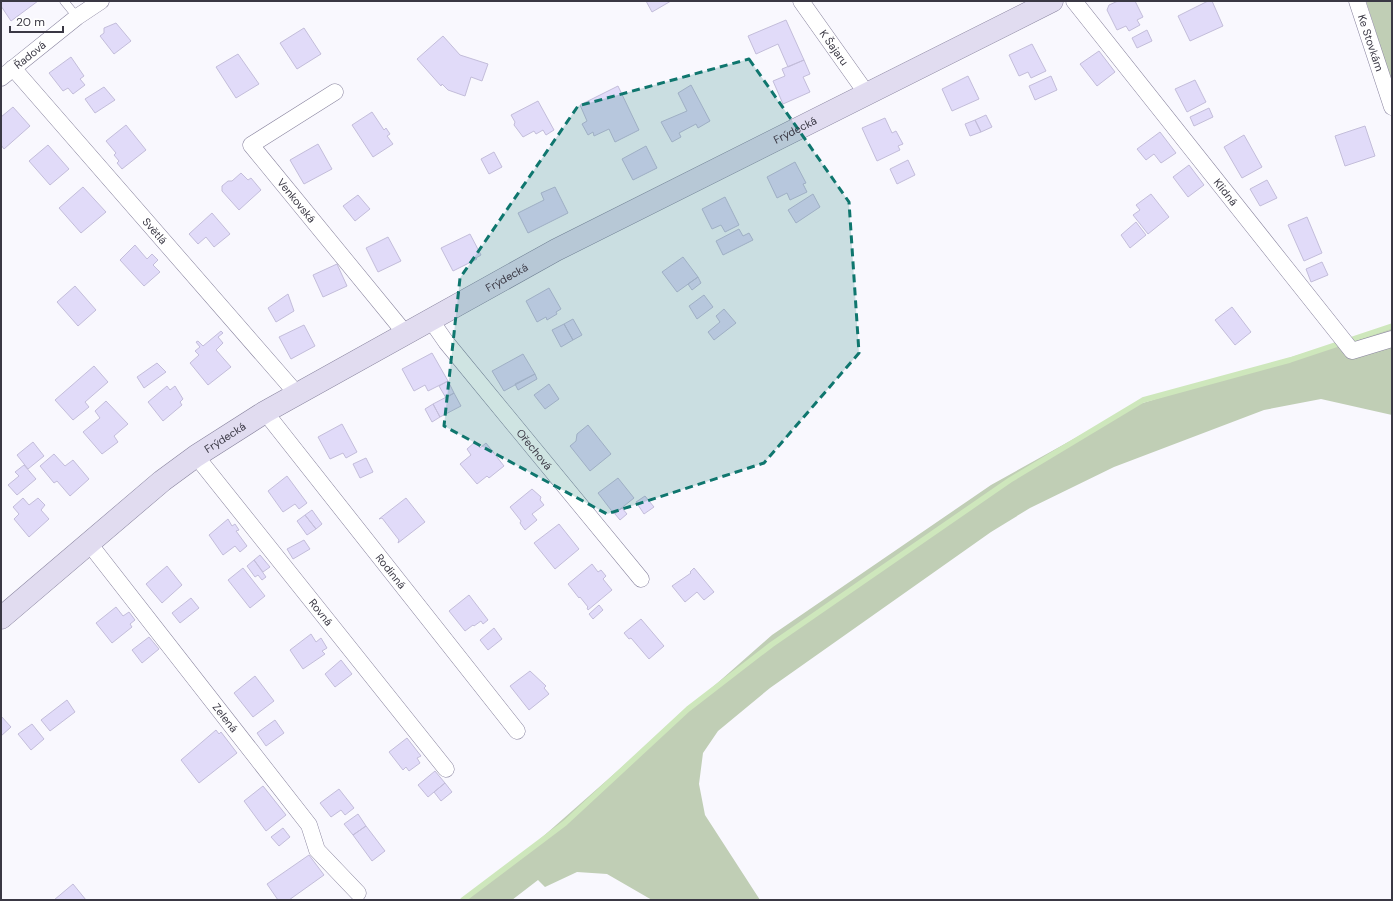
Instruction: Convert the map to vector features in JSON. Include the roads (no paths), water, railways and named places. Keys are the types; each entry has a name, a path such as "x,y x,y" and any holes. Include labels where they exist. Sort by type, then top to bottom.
{"main road":[{"name":"Frýdecká","path":"1,618 138,499 196,456 265,412 430,319 570,243 1052,1"}],"street":[{"name":"Řadová","path":"7,73 77,17 101,1"},
{"name":"K Šajaru","path":"801,1 867,94"},
{"name":"Klidná","path":"1074,1 1352,351 1392,339"},
{"name":"Ke Stovkám","path":"1357,1 1392,107"},
{"name":"Světlá","path":"7,73 297,394"},
{"name":"Venkovská","path":"335,92 251,145 405,333"},
{"name":"Ořechová","path":"430,319 446,342 641,579"},
{"name":"Rodinná","path":"265,412 517,731"},
{"name":"Rovná","path":"196,456 446,769"},
{"name":"Zelená","path":"88,542 308,825 317,850 358,893"}],"lane":[{"path":"64,1 77,17"}],"waterway":[{"path":"463,900 565,823 688,709 771,645 1010,480 1143,400 1290,360 1392,326"}]}
